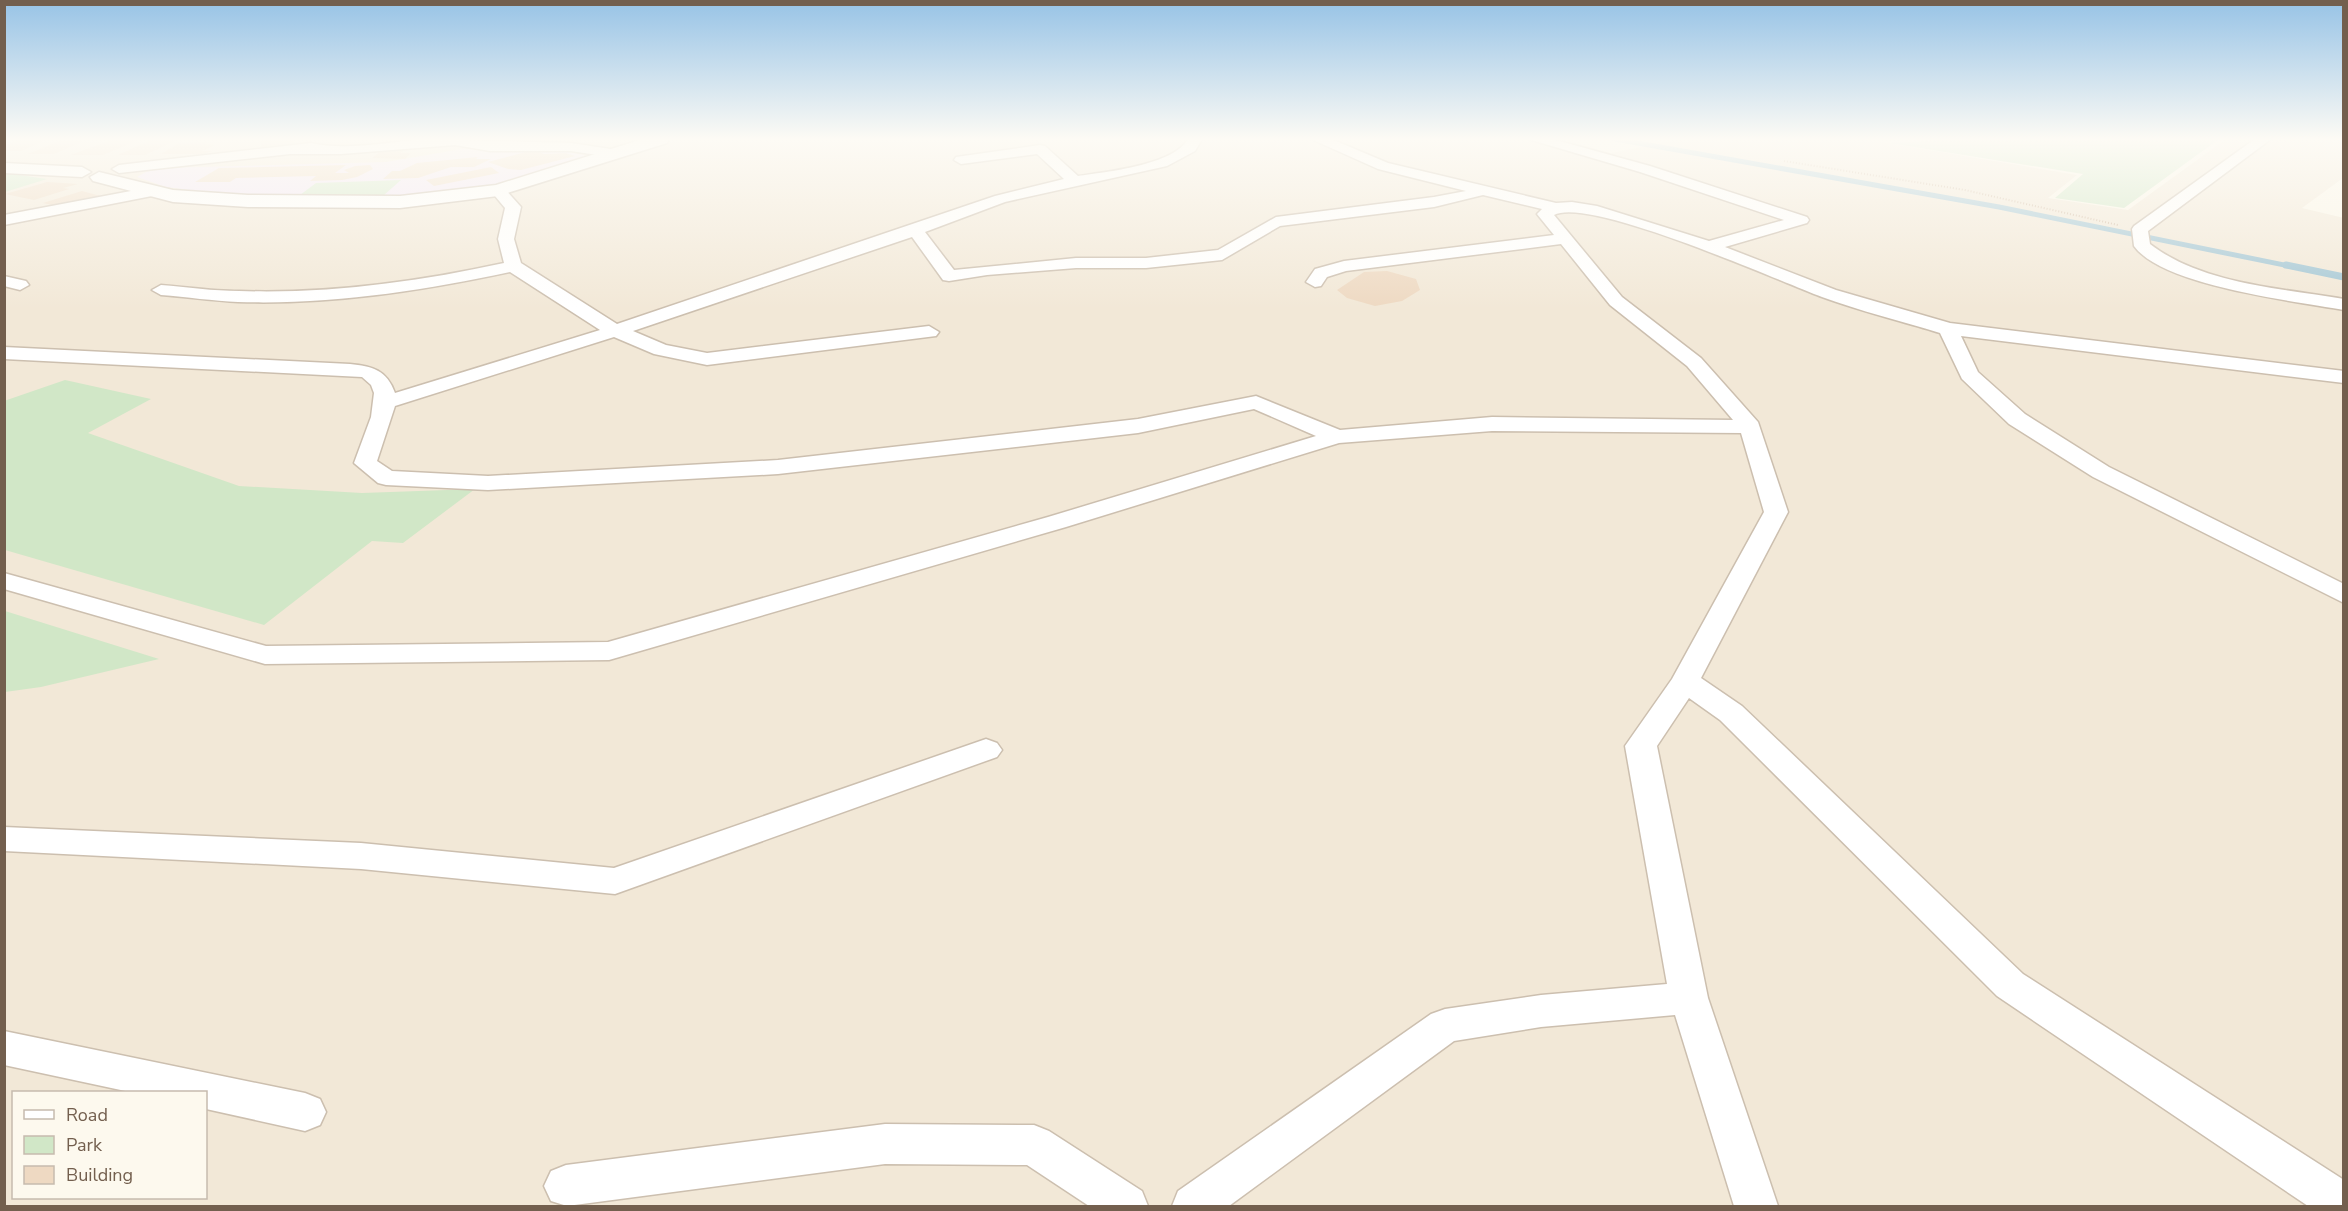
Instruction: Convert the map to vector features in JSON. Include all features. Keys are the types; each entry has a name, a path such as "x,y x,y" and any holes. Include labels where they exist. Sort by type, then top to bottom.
{"street":[{"path":"4,220 133,196"},
{"path":"189,196 248,201 342,204 400,202 453,196"},
{"path":"503,196 513,207 506,239 513,266 615,331 661,350 707,359 929,332"},
{"path":"387,402 615,331 1015,196"},
{"path":"915,230 949,276 987,270 1076,263 1146,263 1222,255 1276,222 1434,202 1467,196"},
{"path":"1501,196 1556,208 1572,207 1597,211 1709,246 1830,294 1948,329 2343,377"},
{"path":"1709,246 1801,220 1726,196"},
{"path":"2186,196 2139,229 2142,246 2164,263 2241,286 2343,305"},
{"path":"1556,208 1545,214 1616,301 1694,362 1750,427 1776,512 1685,681 1641,746 1689,998 1756,1206"},
{"path":"1315,282 1321,273 1344,266 1564,239"},
{"path":"161,290 247,297 361,292 444,282 513,266"},
{"path":"1948,329 1968,375 2017,419 2101,472 2343,595"},
{"path":"4,353 350,370 372,374 381,383 387,402 365,463 386,478 488,483 778,467 1138,426 1257,402 1337,437"},
{"path":"4,581 266,656 609,651 1057,522 1337,437 1492,424 1750,427"},
{"path":"1685,681 1731,713 2010,985 2343,1205"},
{"path":"4,839 362,856 615,881 986,750"},
{"path":"1194,1206 1446,1026 1541,1011 1689,998"},
{"path":"4,1048 206,1091"},
{"path":"207,1091 305,1112"},
{"path":"566,1185 885,1144 1034,1145 1126,1206"}],"path":[{"path":"1990,196 2139,229"}],"shaded area":[{"path":"5,196 2051,196 2048,198 2128,210 2148,196 2319,196 2302,208 2344,218 2343,1206 5,1206"},
{"path":"251,196 418,196 406,197"}],"green space":[{"path":"299,196 369,196 296,198"},
{"path":"2058,196 2141,196 2124,208 2055,198"},
{"path":"65,380 151,399 88,433 239,486 362,493 475,489 403,543 372,541 264,625 5,550 4,401"},
{"path":"5,611 159,659 41,687 5,692"}],"building":[{"path":"12,196 48,196 34,200"},
{"path":"67,196 104,197 56,206 43,203"},
{"path":"1387,271 1416,279 1420,290 1402,301 1375,306 1347,298 1337,290 1364,272"}],"waterway":[{"path":"1934,196 2294,267"},
{"path":"2286,265 2344,277"}]}
